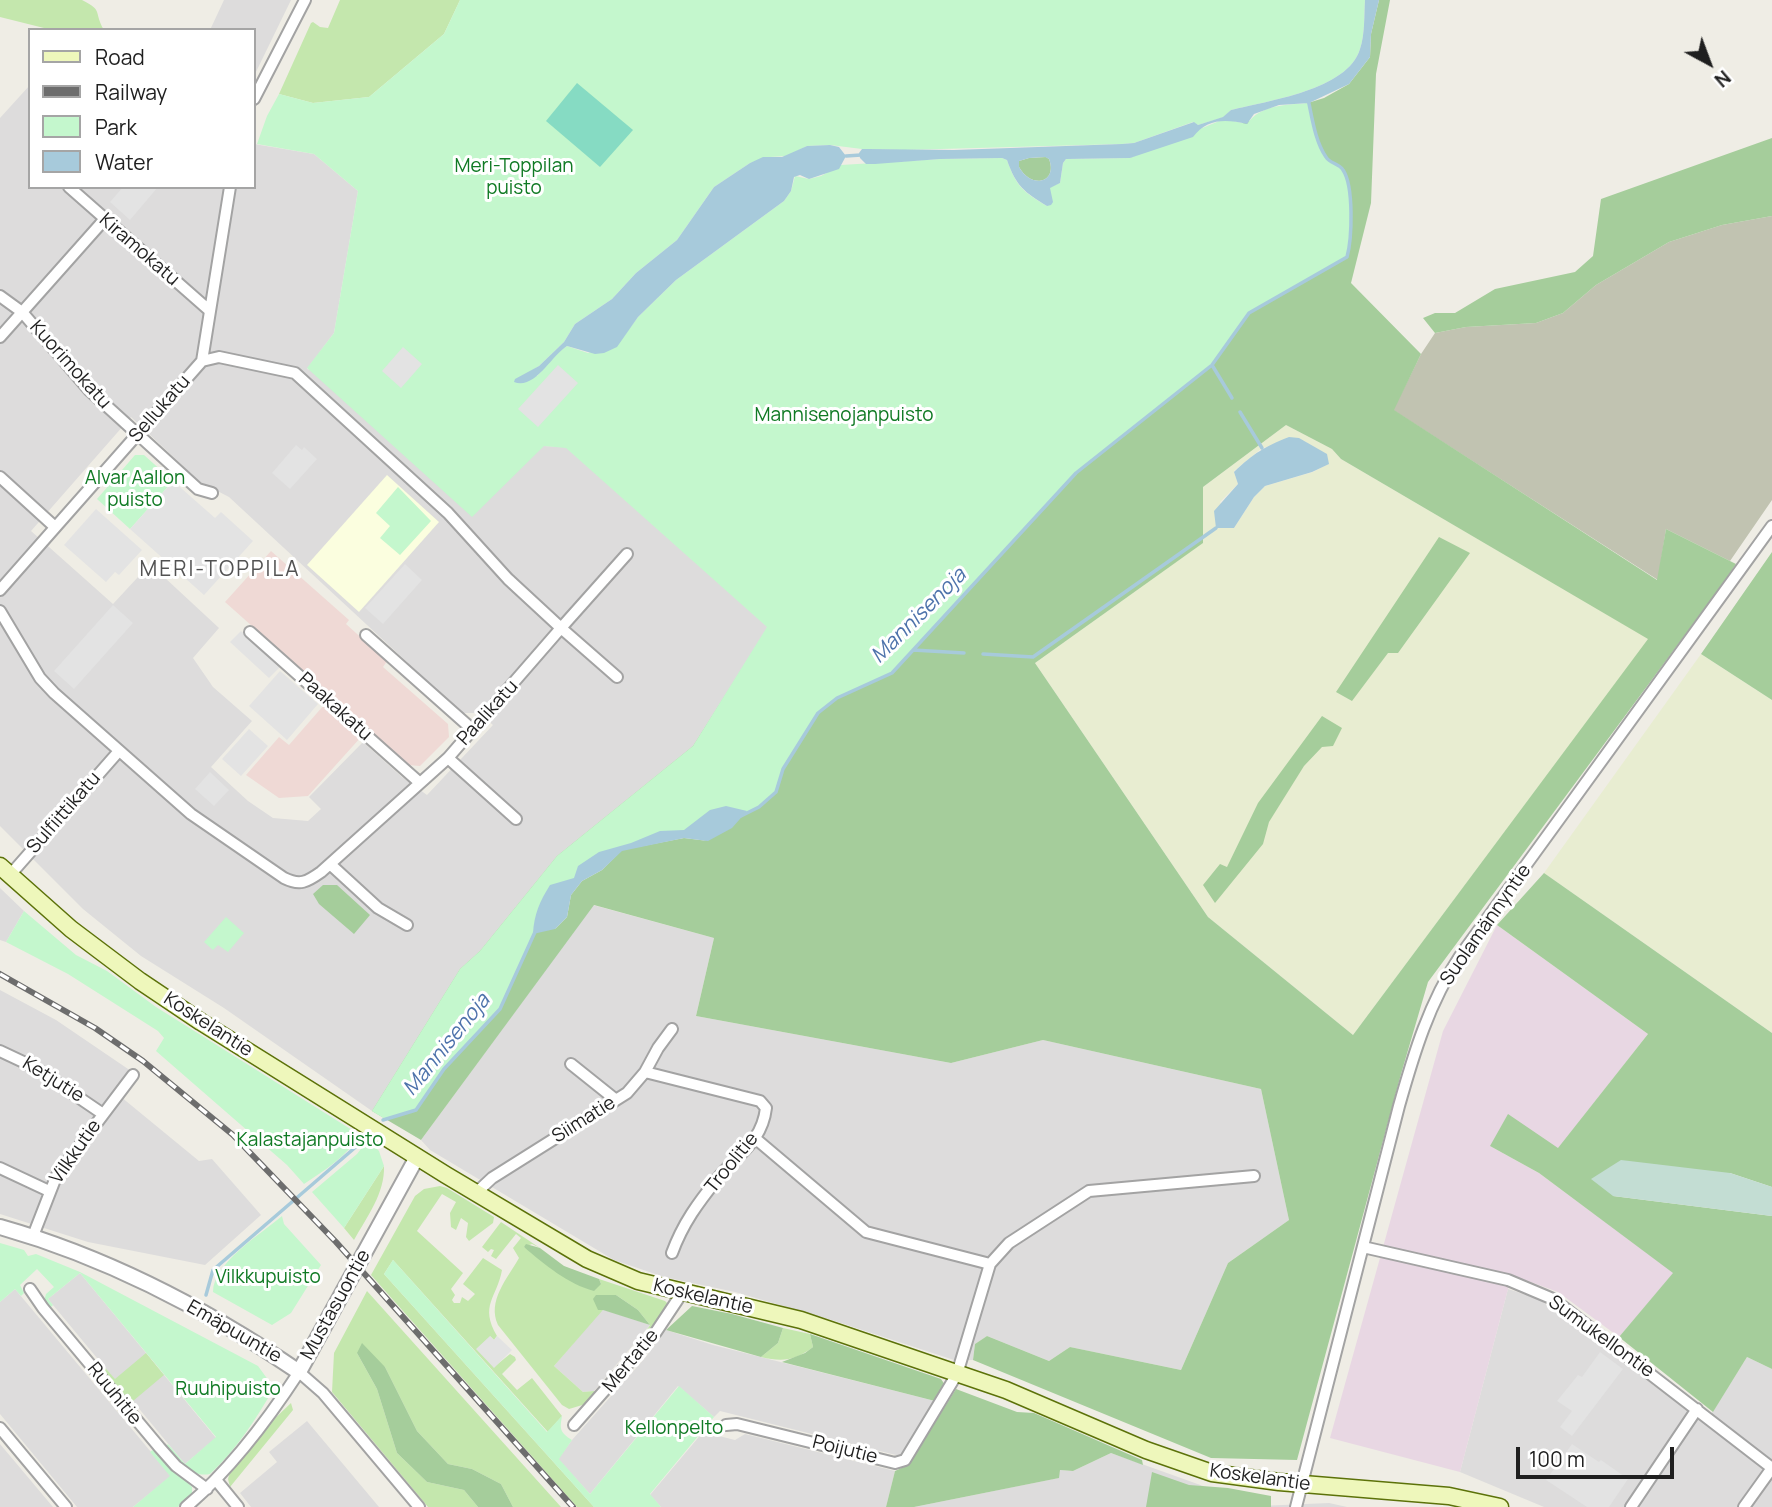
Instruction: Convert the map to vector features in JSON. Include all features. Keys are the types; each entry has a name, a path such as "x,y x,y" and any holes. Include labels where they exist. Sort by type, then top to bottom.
{"main road":[{"name":"Koskelantie","path":"5,870 71,929 140,981 201,1022 587,1259 638,1281 801,1320 1006,1390 1188,1466 1239,1477 1449,1496 1500,1507"}],"street":[{"path":"256,95 304,0"},
{"name":"Kiramokatu","path":"71,189 209,311"},
{"path":"202,361 230,189"},
{"path":"0,337 104,220"},
{"name":"Kuorimokatu","path":"0,296 22,312 89,390 198,489 212,493"},
{"name":"Sellukatu","path":"0,590 202,361 219,357 295,373 448,513 508,579 561,628"},
{"path":"0,478 55,527"},
{"name":"Suolamännyntie","path":"1296,1507 1418,1041 1446,977 1772,526"},
{"name":"Paalikatu","path":"119,751 191,814 284,878 294,883 306,883 448,758 627,554"},
{"path":"0,611 40,678 119,751"},
{"path":"561,628 617,677"},
{"name":"Paakakatu","path":"250,632 420,783"},
{"path":"366,635 473,730"},
{"name":"Sulfiittikatu","path":"5,870 119,751"},
{"path":"448,758 516,819"},
{"path":"330,864 378,908 407,925"},
{"name":"Siimatie","path":"477,1193 492,1178 627,1093 645,1072 672,1029"},
{"name":"Ketjutie","path":"0,1051 34,1067 103,1114"},
{"path":"571,1064 616,1100"},
{"name":"Troolitie","path":"645,1072 760,1101 766,1108 757,1139 719,1176 682,1227 672,1253"},
{"name":"Vilkkutie","path":"33,1236 56,1177 133,1075"},
{"path":"757,1139 866,1232 990,1264"},
{"name":"Mustasuontie","path":"186,1507 216,1480 286,1392 417,1157"},
{"path":"0,1168 49,1191"},
{"path":"957,1374 990,1264 1009,1243 1089,1191 1254,1176"},
{"name":"Emäpuuntie","path":"0,1227 33,1236 115,1269 202,1312 299,1372 323,1394 419,1507"},
{"name":"Sumukellontie","path":"1363,1247 1508,1280 1553,1299 1772,1468"},
{"name":"Ruuhitie","path":"30,1289 150,1437 176,1466 207,1489"},
{"name":"Mertatie","path":"575,1425 656,1332 682,1293"},
{"name":"Poijutie","path":"726,1425 737,1424 900,1462 911,1453 957,1374"},
{"path":"1631,1507 1697,1409"},
{"path":"0,1428 66,1507"},
{"path":"1744,1507 1772,1468"},
{"path":"216,1480 238,1507"}],"shaded area":[{"path":"224,0 291,0 256,72 256,28 211,28"},
{"path":"28,87 28,189 256,189 256,144 314,154 358,191 334,333 307,369 544,446 566,447 768,627 693,746 557,856 480,951 460,969 372,1111 224,1008 141,956 83,909 0,826 0,118","holes":["131,417 200,482 229,497 462,713 479,713 493,725 427,795 363,742 309,797 321,809 308,821 273,818 248,801 211,767 252,721 213,687 193,658 219,628 150,564 113,604 31,531"]},
{"path":"121,189 156,189 130,220 110,202"},
{"path":"1772,216 1772,500 1730,561 1666,529 1658,580 1393,410 1421,354 1435,333 1466,327 1536,323 1563,313 1596,285 1669,242 1722,225"},
{"path":"403,347 422,364 401,388 382,371"},
{"path":"558,365 578,383 538,427 518,409"},
{"path":"1286,425 1332,449 1341,459 1649,639 1353,1035 1208,917 1035,663 1202,543 1203,487","holes":["1289,437 1306,442 1328,464 1313,472 1265,486 1254,497 1234,528 1220,502 1238,484 1234,471 1262,448 1275,445"]},
{"path":"296,445 302,450 304,447 317,459 290,489 272,473"},
{"path":"387,475 439,522 359,612 307,565"},
{"path":"173,481 215,518 221,512 253,541 204,595 130,529"},
{"path":"96,509 142,550 119,575 115,572 106,582 64,545"},
{"path":"271,551 349,620 346,624 387,661 383,667 448,724 449,737 420,766 408,765 225,602"},
{"path":"405,564 422,580 383,624 365,608"},
{"path":"113,605 133,623 74,689 54,671"},
{"path":"241,631 280,667 269,678 230,642"},
{"path":"1701,654 1772,700 1772,1033 1544,873"},
{"path":"280,671 318,704 287,740 249,706"},
{"path":"324,705 361,737 308,796 279,798 246,775 279,737 289,745"},
{"path":"249,729 268,746 241,776 222,759"},
{"path":"210,772 229,790 214,806 195,789"},
{"path":"0,888 24,911 6,942 0,940"},
{"path":"593,905 714,938 696,1016 951,1063 1043,1040 1261,1089 1289,1220 1228,1263 1181,1370 1070,1347 1049,1361 987,1336 975,1344 973,1360 954,1360 835,1321 735,1292 664,1277 614,1260 430,1150 421,1140"},
{"path":"1497,925 1648,1034 1558,1149 1490,1146 1539,1173 1674,1273 1619,1337 1558,1292 1514,1276 1508,1289 1460,1472 1330,1438 1443,1031"},
{"path":"0,990 56,1020 131,1071 115,1092 199,1161 212,1159 261,1215 205,1265 88,1242 0,1214"},
{"path":"1621,1160 1730,1173 1772,1187 1772,1216 1613,1196 1591,1179"},
{"path":"80,1273 216,1438 185,1464 48,1299"},
{"path":"15,1289 171,1476 133,1507 77,1507 0,1414 0,1302"},
{"path":"1508,1289 1539,1299 1705,1424 1747,1357 1772,1369 1772,1507 1544,1507 1460,1472"},
{"path":"602,1309 650,1325 594,1391 583,1392 554,1366"},
{"path":"666,1330 713,1345 935,1401 900,1456 720,1411 714,1417 678,1386 590,1494 558,1459"},
{"path":"490,1336 494,1340 497,1336 512,1350 494,1368 476,1349"},
{"path":"1600,1352 1623,1369 1572,1436 1560,1427 1572,1411 1557,1401 1578,1375 1582,1377"},
{"path":"307,1421 379,1507 251,1507 240,1493 277,1462 269,1452"},
{"path":"703,1432 735,1440 745,1434 895,1471 886,1507 661,1507 650,1495"},
{"path":"0,1444 53,1507 0,1507"},
{"path":"1572,1444 1628,1479 1609,1507 1587,1507 1546,1480"},
{"path":"1111,1453 1259,1506 1329,1503 1347,1507 914,1507 1058,1478 1060,1470 1073,1471"}],"green space":[{"path":"0,0 82,0 96,9 103,28 44,28 0,17"},
{"path":"340,0 460,0 444,34 369,97 313,103 279,94 311,23 328,28"},
{"path":"460,0 1365,0 1364,31 1360,49 1352,63 1340,75 1304,92 1231,110 1224,117 1198,125 1193,122 1134,143 904,150 807,146 787,156 770,157 750,163 714,187 677,240 636,273 612,299 575,324 564,342 528,373 537,376 556,354 567,346 588,353 620,341 638,317 676,280 784,201 791,191 795,176 809,179 841,165 1002,158 1007,160 1021,188 1047,206 1050,187 1060,183 1066,159 1130,158 1224,119 1247,124 1267,109 1309,103 1315,131 1323,150 1347,177 1351,226 1347,257 1249,313 1212,365 1076,473 892,673 837,698 818,713 783,769 776,792 759,807 710,833 658,838 597,857 533,934 500,1009 444,1069 416,1110 385,1119 372,1111 460,969 480,951 557,856 693,746 767,627 566,448 544,446 472,517 307,368 334,333 358,191 314,154 257,144 267,116 279,94 313,103 369,97 444,34"},
{"path":"1379,0 1390,0 1376,74 1371,203 1351,283 1421,354 1394,410 1657,580 1666,529 1736,564 1428,982 1297,1460 1211,1458 973,1360 975,1344 987,1336 1049,1361 1070,1347 1181,1370 1228,1263 1289,1220 1261,1089 1043,1040 951,1063 696,1016 714,938 594,905 421,1140 372,1111 460,969 480,951 557,856 693,746 768,627 1130,158 1324,98 1349,84 1370,57 1371,34","holes":["1286,425 1332,449 1341,459 1648,639 1353,1035 1208,917 1035,663 1203,543 1203,487","660,831 708,841 684,838 622,850 602,870 582,881 571,895 567,917 555,929 579,866"]},
{"path":"577,83 633,130 600,167 546,121"},
{"path":"1772,138 1772,216 1722,225 1669,242 1596,285 1563,313 1536,323 1466,327 1435,333 1423,318 1435,313 1455,313 1495,289 1575,272 1593,256 1601,199"},
{"path":"1046,157 1051,167 1050,173 1042,180 1030,179 1019,167 1019,161"},
{"name":"Alvar Aallon puisto","path":"135,455 144,455 173,481 130,529 97,499"},
{"path":"398,487 431,521 400,555 380,538 390,526 376,513"},
{"path":"1439,537 1470,553 1398,653 1388,653 1352,701 1336,692"},
{"path":"1772,552 1772,700 1701,654"},
{"path":"1322,716 1342,728 1333,746 1322,747 1304,766 1269,822 1263,844 1215,903 1203,885 1220,864 1227,867 1258,803"},
{"path":"1544,873 1772,1033 1772,1187 1730,1173 1613,1196 1772,1216 1772,1369 1747,1357 1713,1412 1619,1337 1673,1273 1539,1173 1490,1146 1508,1114 1558,1148 1648,1034 1497,925"},
{"path":"323,885 337,885 370,915 354,934 319,904 313,894"},
{"name":"Kalastajanpuisto","path":"24,911 76,955 107,971 156,1007 360,1135 342,1156 304,1184 287,1165 156,1051 164,1038 158,1031 68,974 6,942"},
{"path":"226,917 244,933 228,952 218,945 213,950 204,942"},
{"path":"368,1140 379,1151 384,1166 344,1228 312,1192 357,1154"},
{"path":"384,1166 382,1186 354,1240 344,1228"},
{"path":"440,1186 494,1217 493,1223 469,1241 466,1237 468,1223 461,1218 456,1230 451,1227 450,1213 456,1202 442,1194 417,1231 463,1273 451,1289 455,1295 452,1300 454,1303 460,1303 462,1297 468,1301 475,1294 463,1284 483,1258 502,1270 489,1309 489,1317 497,1336 494,1340 490,1336 494,1367 510,1354 515,1357 516,1360 502,1374 517,1390 532,1378 562,1416 548,1432 393,1260 384,1274 594,1507 577,1507 371,1275 415,1196 424,1189"},
{"name":"Vilkkupuisto","path":"282,1216 284,1224 321,1265 291,1313 272,1325 213,1292 215,1281 229,1260"},
{"path":"501,1222 540,1248 532,1244 524,1247 601,1284 599,1279 665,1301 669,1305 649,1333 646,1331 650,1325 638,1310 616,1295 554,1366 583,1392 594,1391 596,1396 589,1403 569,1409 562,1405 498,1325 495,1316 497,1299 519,1258 513,1248 521,1238 516,1234 496,1259 491,1256 494,1250 488,1252 482,1247"},
{"name":"Ruuhipuisto","path":"0,1243 24,1250 28,1256 36,1254 80,1272 258,1366 274,1388 245,1433 210,1474 190,1471 165,1447 168,1444 185,1464 216,1437 80,1273 48,1299 53,1305 50,1308 44,1301 46,1294 54,1287 37,1269 20,1285 24,1293 21,1296 15,1289 0,1302"},
{"path":"526,1244 540,1248 564,1266 599,1279 601,1284 594,1291 575,1284 524,1247"},
{"name":"Kellonpelto","path":"393,1260 547,1432 562,1416 561,1430 572,1440 559,1459 590,1494 679,1386 714,1417 650,1494 661,1507 594,1507 384,1274"},
{"path":"367,1291 561,1507 513,1507 501,1484 472,1469 448,1464 417,1431 385,1367 357,1353 377,1389 397,1453 427,1482 464,1490 478,1507 428,1507 332,1392 334,1353"},
{"path":"596,1295 616,1295 638,1310 650,1325 598,1310 593,1299"},
{"path":"692,1306 783,1328 778,1343 761,1357 666,1330"},
{"path":"783,1328 810,1334 813,1347 788,1359 761,1357 778,1343"},
{"path":"810,1334 941,1379 945,1385 935,1401 782,1362 813,1347"},
{"path":"362,1343 385,1367 417,1431 448,1464 472,1469 501,1484 513,1507 478,1507 464,1490 427,1482 397,1453 377,1389 357,1353"},
{"path":"146,1353 164,1375 130,1406 98,1368 101,1363 115,1379"},
{"path":"956,1389 1017,1412 1034,1413 1142,1460 1143,1465 1111,1453 1073,1471 1060,1470 1059,1478 914,1507 886,1507 895,1471 908,1465"},
{"path":"291,1403 293,1410 230,1487 230,1472 268,1425"},
{"path":"154,1449 192,1487 192,1494 178,1507 133,1507 170,1476 150,1452"},
{"path":"1152,1472 1189,1485 1228,1488 1271,1496 1271,1507 1146,1507"}],"water":[{"path":"1365,0 1379,0 1371,34 1370,57 1349,84 1309,103 1279,105 1254,114 1247,124 1232,121 1211,123 1193,137 1130,158 1066,159 1060,183 1050,188 1053,202 1051,205 1047,206 1022,188 1007,160 1002,158 866,164 860,158 862,149 954,150 1134,143 1194,122 1198,125 1223,117 1231,110 1304,92 1340,75 1352,63 1360,49 1364,31","holes":["1029,158 1049,159 1050,173 1042,180 1030,179 1019,167 1019,161"]},
{"path":"807,146 839,147 846,156 839,169 809,179 800,175 794,177 791,191 784,201 676,280 638,317 617,347 595,354 567,346 536,377 522,383 514,382 539,366 564,342 575,324 612,299 636,273 677,240 714,187 763,157 782,157"},
{"path":"1289,437 1299,438 1327,454 1329,464 1265,486 1254,497 1234,528 1216,528 1214,511 1238,484 1234,472 1260,451"},
{"path":"726,806 747,811 732,828 708,841 684,838 622,851 602,870 582,881 571,895 567,917 555,929 533,934 538,908 550,885 574,878 578,866 599,852 660,831 684,830 710,810"}],"waterway":[{"name":"Mannisenoja","path":"741,816 759,807 776,792 783,769 818,713 837,698 892,673 1076,473 1212,365 1249,313 1347,257 1351,213 1347,178 1341,168 1322,151 1308,99"},
{"path":"846,156 861,155"},
{"path":"1212,365 1232,398"},
{"path":"1240,412 1262,448"},
{"path":"983,654 1033,657 1216,528"},
{"path":"913,650 964,653"},
{"name":"Mannisenoja","path":"383,1120 416,1110 444,1069 500,1009 535,932"},
{"path":"206,1295 213,1270 365,1139"}],"railway":[{"path":"0,974 95,1028 143,1061 233,1135 336,1242 573,1507"}],"district":[{"name":"MERI-TOPPILA","path":"220,570"}],"park label":[{"name":"Meri-Toppilan puisto","path":"514,178"},
{"name":"Mannisenojanpuisto","path":"844,416"}]}
